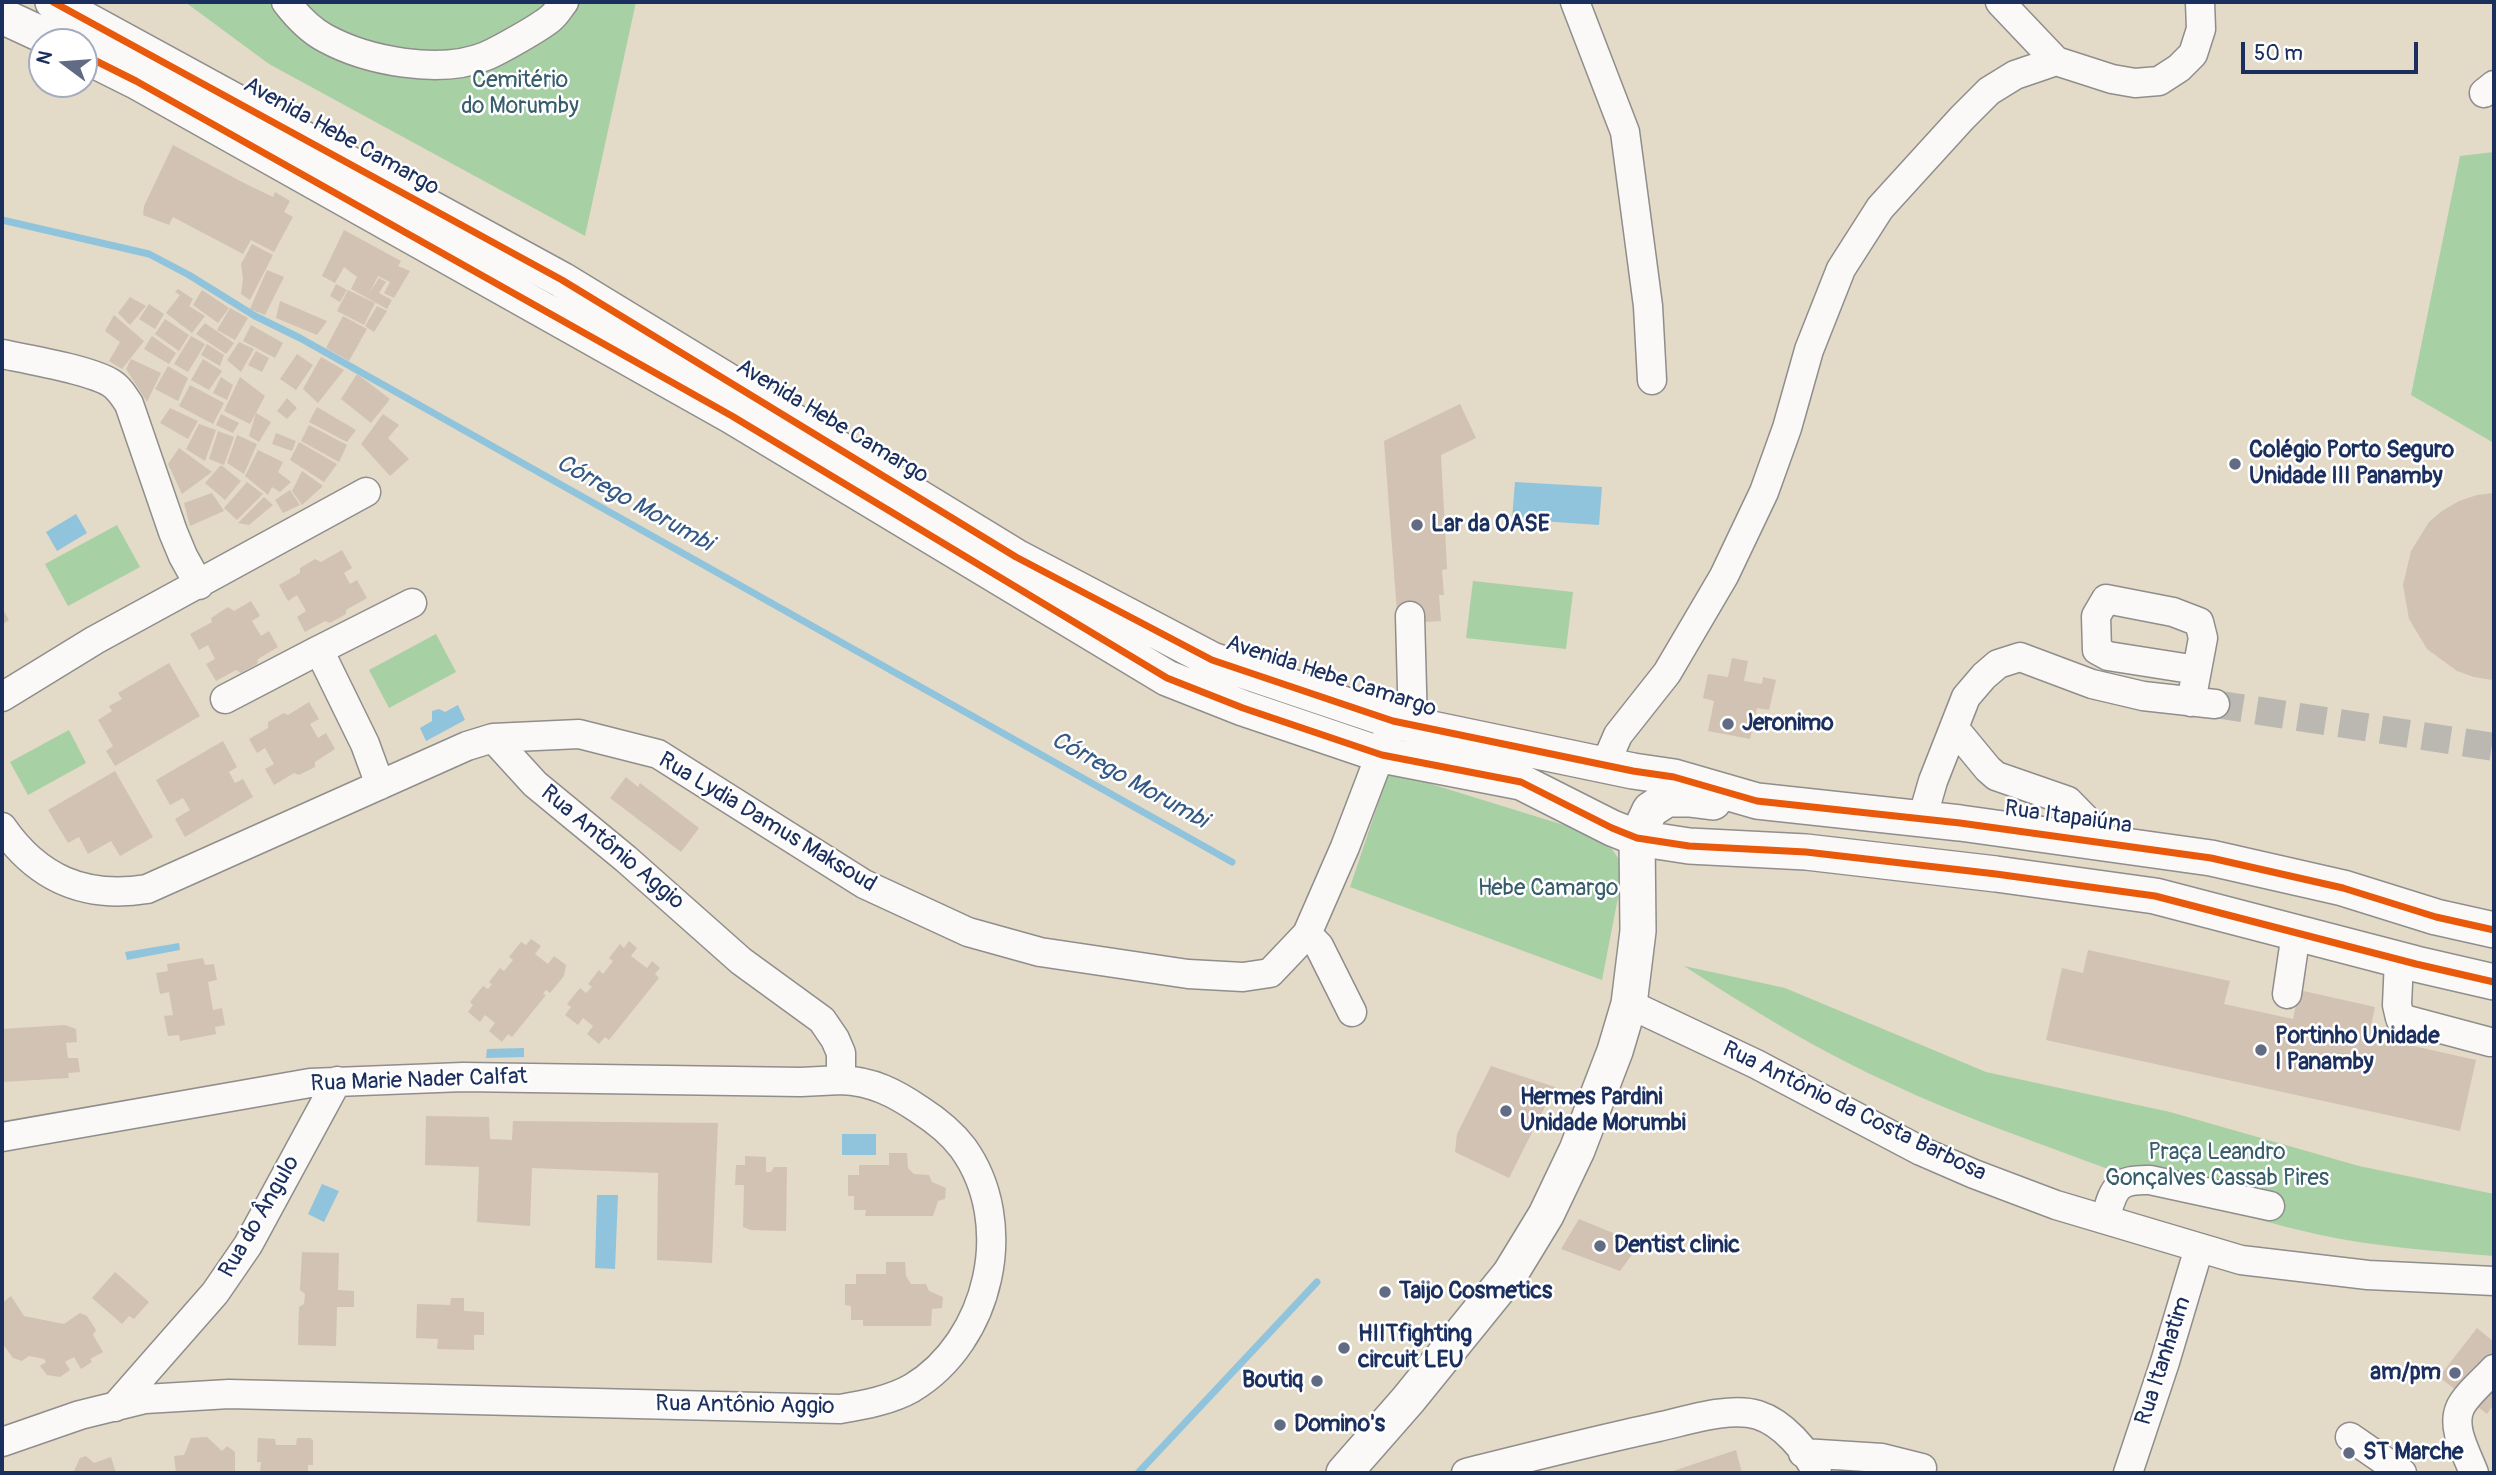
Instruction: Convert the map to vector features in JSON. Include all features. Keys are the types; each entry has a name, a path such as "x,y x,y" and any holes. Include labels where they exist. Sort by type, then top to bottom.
{"main road":[{"name":"Avenida Hebe Camargo","path":"53,2 562,280 1016,557 1212,660 1403,723 1619,768"},
{"path":"2,16 28,28"},
{"name":"Avenida Hebe Camargo","path":"98,62 732,416 1167,678 1243,708 1382,755 1521,782 1637,838"},
{"name":"Rua Itapaiúna","path":"1619,768 1674,777 1756,801 2042,834 2211,858 2343,888 2436,917 2494,930"},
{"path":"1350,1473 1502,1284 1546,1215 1581,1139 1615,1051 1629,1004 1638,931 1637,838 1650,810 1667,799 1720,803 1756,801"},
{"path":"1996,874 2005,851 2017,841 2042,834"},
{"path":"1637,838 1689,846 1806,852 2155,896 2494,982"},
{"path":"1638,931 1663,864 1675,851 1689,846"}],"street":[{"path":"286,2 296,15 323,38 375,57 417,65 451,64 485,57 551,19 564,2"},
{"path":"1575,2 1625,132 1648,306 1652,380"},
{"path":"2000,2 2056,61 2112,79 2135,83 2160,81 2193,54 2201,29 2200,2"},
{"path":"1619,768 1618,735 1667,673 1724,576 1764,492 1787,428 1809,350 1841,269 1880,208 1962,117 1989,91 2015,75 2056,61"},
{"path":"2,354 90,375 109,381 120,390 129,404 183,556 199,584"},
{"path":"2,697 95,640 366,492"},
{"path":"225,699 412,603"},
{"name":"Rua Lydia Damus Maksoud","path":"2,827 29,860 52,877 79,888 125,892 147,889 467,746 493,738 579,734 658,754 864,884 968,932 1040,952 1188,974 1243,977 1270,974 1307,934 1382,755 1403,723 1410,616"},
{"path":"319,650 365,744 380,785"},
{"path":"1922,819 1933,781 1966,697 1998,664 2020,657 2092,684 2143,696 2203,703 2197,670"},
{"path":"1955,729 1996,776 2049,792 2068,801 2109,843"},
{"name":"Rua Antônio Aggio","path":"2,1442 80,1415 145,1399 229,1394 840,1409 863,1405 911,1389 944,1364 963,1339 976,1314 986,1282 990,1251 987,1202 983,1185 965,1150 947,1129 897,1094 867,1084 841,1080 841,1053 822,1020 741,961 536,784 493,738"},
{"path":"2287,994 2296,933"},
{"path":"1307,934 1320,946 1352,1012"},
{"path":"2399,960 2397,1005 2400,1018 2493,1044"},
{"name":"Rua Antônio da Costa Barbosa","path":"1629,1004 1756,1064 1921,1151 2056,1205 2241,1260 2408,1278 2494,1281"},
{"name":"Rua Marie Nader Calfat","path":"2,1137 310,1083 337,1081 463,1077 801,1082 841,1080"},
{"name":"Rua do Ângulo","path":"114,1407 215,1293 248,1245 337,1081"},
{"path":"2105,1219 2113,1192 2130,1179 2150,1180 2270,1206"},
{"name":"Rua Itanhatim","path":"2127,1473 2169,1350 2199,1248"},
{"path":"2474,1473 2460,1437 2460,1407 2494,1370"},
{"path":"1466,1473 1591,1441 1732,1413 1757,1414 1777,1425 1788,1434 1810,1463 1882,1458 1922,1468"},
{"path":"2350,1437 2402,1473"}],"green space":[{"name":"Cemitério do Morumby","path":"185,2 636,2 585,236 269,64"},
{"path":"2494,152 2494,443 2411,395 2460,156"},
{"path":"117,525 140,567 68,606 45,564"},
{"path":"1473,581 1573,592 1566,649 1466,638"},
{"path":"436,634 456,672 389,708 369,670"},
{"path":"69,730 86,763 28,795 10,762"},
{"name":"Hebe Camargo","path":"1389,771 1593,834 1612,849 1622,864 1621,882 1602,980 1350,887"},
{"name":"Praça Leandro Gonçalves Cassab Pires","path":"1684,966 1785,988 1986,1072 2170,1112 2359,1166 2494,1194 2494,1256 2382,1245 2316,1234 2225,1210 2137,1180 1963,1115 1868,1073 1788,1030"}],"water":[{"path":"1515,482 1602,487 1599,525 1512,519"},
{"path":"76,514 87,533 57,551 46,532"},
{"path":"458,705 465,720 426,741 420,728 432,721 432,711 439,709 445,712"},
{"path":"179,943 180,950 127,960 125,952"},
{"path":"524,1048 524,1057 486,1058 487,1049"},
{"path":"842,1134 876,1134 876,1155 842,1155"},
{"path":"322,1184 339,1191 324,1222 308,1214"},
{"path":"597,1195 618,1195 615,1269 595,1268"}],"building":[{"path":"173,145 273,197 275,192 290,201 284,212 293,217 274,252 251,240 243,254 173,217 169,225 143,215 144,206"},
{"path":"344,230 401,261 398,266 410,271 394,298 384,293 390,282 378,276 369,294 379,278 386,282 379,293 392,300 387,309 351,289 357,277 344,267 335,283 322,276"},
{"path":"252,244 273,255 250,300 241,294 241,264"},
{"path":"267,270 284,277 265,315 250,309"},
{"path":"336,284 347,290 340,302 330,296"},
{"path":"178,289 193,299 189,306 205,316 192,333 166,313 180,295 175,292"},
{"path":"202,290 229,308 218,323 193,305"},
{"path":"348,290 375,303 364,325 337,311"},
{"path":"130,297 146,306 130,325 118,313"},
{"path":"280,301 327,321 317,335 276,318"},
{"path":"149,304 164,314 155,329 139,319"},
{"path":"377,306 387,311 374,332 365,326"},
{"path":"230,308 248,318 235,340 217,330"},
{"path":"114,315 144,341 122,369 109,361 120,342 105,331"},
{"path":"343,316 367,329 349,361 326,348"},
{"path":"165,319 189,335 179,351 155,334"},
{"path":"205,323 234,343 226,354 196,334"},
{"path":"251,325 283,343 275,358 243,341"},
{"path":"152,336 176,353 169,364 144,349"},
{"path":"191,336 205,344 188,372 174,364"},
{"path":"239,342 254,349 241,372 227,360"},
{"path":"207,344 224,355 220,366 201,355"},
{"path":"256,351 269,358 262,372 248,365"},
{"path":"297,354 313,365 296,390 280,379"},
{"path":"321,357 344,370 318,403 303,389"},
{"path":"131,359 161,373 147,402 126,369"},
{"path":"203,359 222,371 209,390 191,380"},
{"path":"168,366 188,378 178,401 155,389"},
{"path":"357,374 390,399 371,423 341,399"},
{"path":"221,377 233,385 227,400 213,393"},
{"path":"240,377 265,396 250,424 224,411"},
{"path":"190,385 224,403 213,424 179,406"},
{"path":"287,398 297,408 287,419 277,411"},
{"name":"Lar da OASE","path":"1460,404 1476,438 1441,455 1447,569 1442,570 1444,595 1439,595 1441,621 1425,622 1424,610 1397,612 1384,441"},
{"path":"317,407 356,430 347,442 309,422"},
{"path":"170,408 198,421 188,439 160,423"},
{"path":"256,413 271,422 259,442 249,436"},
{"path":"221,414 239,423 233,433 216,425"},
{"path":"383,414 399,425 388,438 409,459 390,476 361,444"},
{"path":"199,424 216,430 205,461 186,449"},
{"path":"309,425 347,445 339,462 301,441"},
{"path":"218,431 234,437 224,465 209,459"},
{"path":"276,433 296,441 292,451 272,444"},
{"path":"237,435 257,444 244,474 227,463"},
{"path":"299,442 337,464 324,482 290,460"},
{"path":"179,448 212,472 182,494 168,464"},
{"path":"258,450 283,462 278,472 291,482 280,492 272,487 268,495 245,476"},
{"path":"221,465 241,481 225,500 205,483"},
{"path":"302,471 323,486 302,505 292,491"},
{"path":"247,482 263,494 237,520 224,508"},
{"path":"290,490 300,505 283,513 275,500"},
{"path":"212,493 224,511 190,526 184,503"},
{"path":"2494,493 2492,680 2457,671 2427,649 2409,619 2403,585 2411,551 2429,522 2459,501"},
{"path":"264,497 273,505 249,525 238,523"},
{"path":"342,550 352,568 344,573 350,584 357,580 367,598 330,623 325,621 305,632 297,617 306,611 297,595 288,601 279,585 300,573 300,568 315,559 321,562"},
{"path":"251,601 260,616 252,621 261,636 269,631 278,647 241,673 236,670 216,681 206,664 215,659 208,645 199,650 190,634 212,622 211,618 228,607 234,611"},
{"path":"2,608 9,620 2,625"},
{"path":"1732,658 1748,661 1744,681 1762,684 1763,677 1776,680 1769,710 1757,708 1750,739 1708,731 1714,701 1703,698 1708,674 1728,677"},
{"path":"169,663 200,716 115,766 106,751 113,746 98,720 112,711 109,706 122,699 118,693"},
{"path":"309,702 319,719 310,724 318,738 326,733 335,749 315,762 315,767 299,775 294,773 274,785 265,769 274,764 265,748 257,753 249,739 268,728 268,722 284,713 288,715"},
{"path":"223,741 237,767 229,772 235,783 243,779 253,797 185,837 175,819 190,810 183,798 170,805 156,780"},
{"path":"115,771 153,837 120,856 111,841 88,854 79,837 68,843 48,810"},
{"path":"626,777 638,787 640,783 699,828 681,852 610,798"},
{"path":"531,939 541,946 535,954 548,964 554,956 566,965 564,976 550,993 546,990 543,994 546,995 512,1037 508,1034 502,1042 489,1031 495,1023 485,1015 480,1022 468,1012 473,1005 470,1002 483,986 488,989 492,984 489,982 500,968 504,971 513,960 509,957 521,942 526,945"},
{"path":"629,941 637,948 631,956 647,968 652,961 660,968 655,974 659,978 609,1040 605,1037 599,1044 587,1034 593,1026 583,1018 578,1025 565,1015 571,1007 567,1004 580,988 586,993 592,987 588,984 599,970 603,974 613,961 609,958 620,944 624,948"},
{"name":"Portinho Unidade I Panamby","path":"2088,950 2230,981 2224,1004 2293,1019 2299,990 2375,1007 2369,1036 2476,1060 2460,1131 2046,1040 2062,968 2083,973"},
{"path":"203,958 205,965 214,964 217,980 208,982 213,1010 222,1008 225,1025 215,1027 216,1034 180,1041 179,1035 168,1036 164,1016 173,1015 169,992 160,994 156,973 168,971 167,964"},
{"path":"65,1025 76,1029 77,1042 66,1043 68,1058 78,1058 80,1072 68,1073 69,1078 2,1082 2,1029"},
{"name":"Hermes Pardini Unidade Morumbi","path":"1491,1066 1555,1087 1509,1178 1455,1152 1457,1134"},
{"path":"426,1116 489,1117 490,1139 512,1140 513,1121 718,1123 712,1263 657,1260 658,1173 532,1168 530,1226 477,1222 479,1167 425,1165"},
{"path":"889,1153 907,1153 908,1168 914,1174 929,1175 932,1182 946,1188 945,1199 938,1201 933,1216 865,1216 866,1210 854,1210 854,1196 848,1196 848,1175 859,1175 859,1165 889,1165"},
{"path":"745,1156 766,1157 766,1172 771,1172 774,1167 787,1167 786,1231 751,1230 743,1227 744,1185 735,1185 736,1165 745,1165"},
{"name":"Dentist clinic","path":"1579,1219 1640,1244 1620,1271 1561,1249"},
{"path":"302,1252 339,1253 338,1290 354,1291 354,1307 337,1307 336,1346 298,1345 299,1307 304,1304 305,1294 300,1290"},
{"path":"886,1262 905,1262 906,1276 911,1284 926,1284 929,1291 943,1297 942,1308 932,1309 931,1326 863,1326 863,1320 851,1320 851,1306 845,1305 845,1284 856,1284 856,1274 886,1274"},
{"path":"115,1272 149,1302 134,1319 129,1316 122,1324 92,1298"},
{"path":"11,1296 24,1316 64,1324 80,1313 87,1316 96,1330 93,1335 103,1352 90,1359 92,1362 81,1369 74,1357 65,1362 70,1370 60,1377 47,1375 40,1366 46,1362 44,1359 29,1356 22,1361 13,1358 2,1343 2,1303"},
{"path":"451,1298 464,1298 464,1311 484,1312 484,1335 474,1335 474,1350 437,1349 438,1339 416,1338 417,1304 450,1305"},
{"path":"2477,1328 2494,1342 2494,1404 2487,1414 2439,1377"},
{"path":"207,1437 222,1451 227,1446 235,1452 235,1473 176,1473 174,1456 184,1455 191,1438"},
{"path":"258,1438 275,1439 276,1445 296,1445 297,1438 310,1438 313,1440 313,1465 308,1465 308,1473 260,1473 261,1462 257,1462"},
{"path":"1736,1450 1742,1473 1667,1473"},
{"path":"86,1456 94,1463 111,1457 116,1473 73,1473 80,1458"}],"waterway":[{"name":"Córrego Morumbi","path":"2,220 149,254 255,316 300,338 1232,862"},
{"path":"1138,1473 1317,1282"}],"tunnel":[{"path":"2215,704 2494,747"}],"cycle path":[{"path":"53,2 562,280 1016,557 1212,660 1393,721 1633,771 1674,777 1757,801 1960,823 2211,858 2343,888 2436,917 2494,930"},
{"path":"98,62 732,416 1167,678 1243,708 1382,755 1521,782 1637,838 1689,846 1806,852 2155,896 2494,982"}],"place":[{"name":"Colégio Porto Seguro Unidade III Panamby","path":"2235,464"},
{"name":"Lar da OASE","path":"1417,525"},
{"name":"Jeronimo","path":"1728,724"},
{"name":"Portinho Unidade I Panamby","path":"2261,1050"},
{"name":"Hermes Pardini Unidade Morumbi","path":"1506,1111"},
{"name":"Dentist clinic","path":"1600,1246"},
{"name":"Taijo Cosmetics","path":"1385,1292"},
{"name":"HIITfighting circuit LEU","path":"1344,1348"},
{"name":"am/pm","path":"2455,1373"},
{"name":"Boutiq","path":"1317,1381"},
{"name":"Domino's","path":"1280,1425"},
{"name":"ST Marche","path":"2349,1453"}]}
